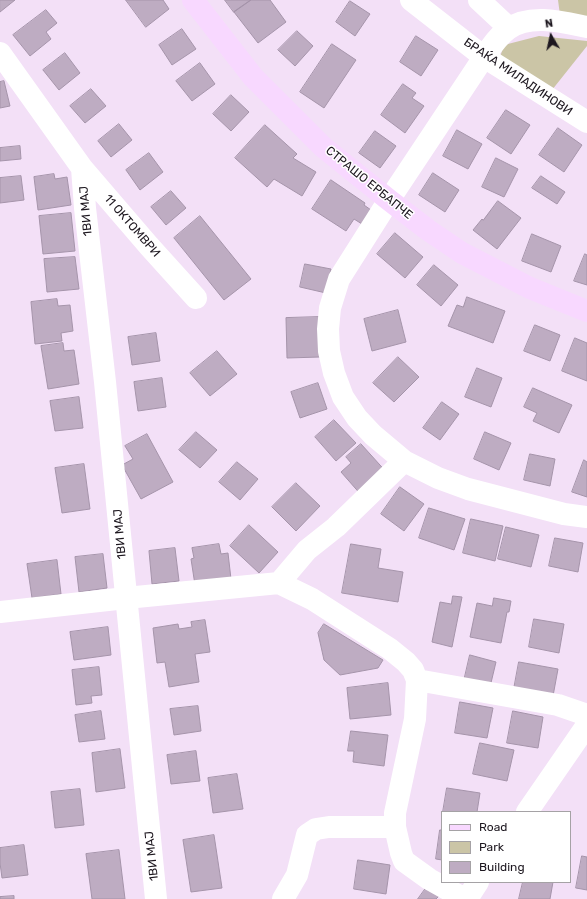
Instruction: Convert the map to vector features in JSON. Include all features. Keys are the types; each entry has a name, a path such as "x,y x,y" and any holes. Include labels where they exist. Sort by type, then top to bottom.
{"main road":[{"name":"СТРАШО ЕРБАПЧЕ","path":"193,0 253,78 324,147 389,200 428,230 468,257 530,288 587,311"}],"street":[{"name":"БРАЌА МИЛАДИНОВИ","path":"411,0 484,57 587,122"},
{"path":"479,0 509,28"},
{"path":"587,27 543,20 524,22 509,28 498,38 389,200 339,279 330,308 328,329 329,352 334,373 343,397 357,418 373,435 404,461 438,478 468,489 564,514 587,517"},
{"name":"11 ОКТОМВРИ","path":"0,54 82,168 196,298"},
{"name":"1ВИ МАЈ","path":"82,168 85,208 105,382 156,899"},
{"path":"279,583 307,550 336,527 404,461"},
{"path":"0,612 279,583 312,599 406,662 413,670 417,680 415,719 395,813 395,826 404,861 429,879 466,899 477,883"},
{"path":"417,680 558,705 587,715"},
{"path":"528,811 587,725"},
{"path":"283,899 297,875 307,835 316,829 329,827 395,826"}],"green space":[{"path":"558,0 587,0 587,25 560,15"},
{"path":"539,36 587,41 587,46 552,90 500,57 504,45"}],"building":[{"path":"0,0 15,0 0,12"},
{"path":"126,0 163,0 169,9 146,27"},
{"path":"225,0 251,0 234,12"},
{"path":"251,0 270,0 286,22 258,43 234,12"},
{"path":"350,1 370,14 355,36 336,22"},
{"path":"46,10 57,23 46,32 51,39 30,56 13,35"},
{"path":"182,29 196,49 172,65 159,45"},
{"path":"297,31 313,46 295,66 278,50"},
{"path":"416,36 438,50 421,76 400,62"},
{"path":"332,44 356,60 324,108 300,92"},
{"path":"65,53 80,73 59,90 43,70"},
{"path":"200,63 215,84 192,101 176,81"},
{"path":"4,81 10,106 0,108 0,82"},
{"path":"403,84 416,93 412,98 424,106 405,133 381,115"},
{"path":"91,89 106,106 85,123 70,106"},
{"path":"231,95 249,112 231,131 213,114"},
{"path":"506,110 530,125 511,154 487,138"},
{"path":"119,124 132,140 111,157 98,141"},
{"path":"265,125 297,154 293,158 316,172 302,196 274,179 267,187 235,158"},
{"path":"558,128 582,145 564,172 539,155"},
{"path":"457,130 482,144 468,169 443,156"},
{"path":"375,131 396,146 380,168 359,153"},
{"path":"20,146 21,159 0,161 0,148"},
{"path":"149,153 163,172 140,190 126,170"},
{"path":"496,158 518,169 504,197 482,187"},
{"path":"433,173 459,190 445,212 419,195"},
{"path":"54,174 55,179 67,177 71,205 38,210 34,177"},
{"path":"21,176 24,200 0,203 0,178"},
{"path":"541,176 565,192 557,204 532,188"},
{"path":"331,180 365,203 364,205 371,210 362,224 354,219 346,231 312,209"},
{"path":"171,191 186,208 166,225 151,207"},
{"path":"498,201 521,218 497,249 473,230"},
{"path":"71,213 75,251 43,254 39,216"},
{"path":"200,216 251,279 224,300 174,238"},
{"path":"395,233 423,257 405,278 377,254"},
{"path":"532,234 561,246 551,272 522,261"},
{"path":"585,254 587,255 587,285 574,281"},
{"path":"75,257 79,289 47,292 44,259"},
{"path":"305,264 331,269 326,293 300,287"},
{"path":"434,265 458,285 441,306 417,285"},
{"path":"467,297 505,311 493,343 448,326 457,305 463,307"},
{"path":"57,299 58,306 70,305 73,331 61,333 62,341 35,344 31,302"},
{"path":"398,310 406,342 372,351 364,319"},
{"path":"319,317 320,357 287,358 286,318"},
{"path":"535,325 560,335 550,361 524,351"},
{"path":"156,333 160,361 132,365 128,337"},
{"path":"575,338 587,343 587,381 562,371"},
{"path":"63,343 64,351 74,350 79,384 48,389 41,346"},
{"path":"217,351 237,374 210,396 190,373"},
{"path":"398,357 419,377 394,402 373,383"},
{"path":"477,368 502,378 491,407 465,397"},
{"path":"162,378 166,407 138,411 134,382"},
{"path":"318,383 327,409 300,418 291,392"},
{"path":"533,388 572,405 559,433 533,421 537,413 524,407"},
{"path":"79,397 83,428 55,431 50,401"},
{"path":"442,402 459,414 440,440 423,428"},
{"path":"334,420 356,443 336,461 315,437"},
{"path":"196,432 217,450 200,468 179,450"},
{"path":"485,432 511,443 499,470 474,459"},
{"path":"147,434 173,482 141,499 122,465 133,459 125,446"},
{"path":"361,444 389,475 363,497 341,472 351,463 346,457"},
{"path":"530,454 555,459 550,486 524,480"},
{"path":"584,460 587,462 587,497 572,492"},
{"path":"237,462 258,479 240,500 219,482"},
{"path":"84,464 90,509 62,513 55,468"},
{"path":"296,483 320,506 296,531 272,507"},
{"path":"400,487 424,504 404,531 381,514"},
{"path":"429,508 465,519 454,550 419,538"},
{"path":"471,519 503,526 495,561 463,553"},
{"path":"249,525 278,552 259,573 230,546"},
{"path":"506,527 539,535 531,567 498,559"},
{"path":"555,538 583,543 578,572 549,566"},
{"path":"219,544 221,554 228,553 231,579 195,585 191,559 194,558 192,548"},
{"path":"351,544 381,549 378,568 403,572 398,602 342,593"},
{"path":"175,548 179,581 152,584 149,551"},
{"path":"103,554 107,588 79,592 75,557"},
{"path":"57,560 61,594 32,598 27,564"},
{"path":"453,596 462,597 452,647 432,642 440,602 451,604"},
{"path":"494,598 511,601 509,612 507,612 501,643 470,637 477,603 492,606"},
{"path":"534,619 564,624 559,653 529,647"},
{"path":"205,620 210,652 195,654 199,682 169,687 165,662 157,663 153,628 178,624 179,629 192,627 191,622"},
{"path":"324,624 383,660 378,668 340,675 324,660 318,633"},
{"path":"108,627 111,655 74,660 70,632"},
{"path":"470,655 496,662 490,687 464,681"},
{"path":"519,662 558,669 553,696 514,689"},
{"path":"99,667 102,695 91,696 92,703 76,705 72,670"},
{"path":"388,683 391,715 350,719 347,688"},
{"path":"460,702 493,708 487,738 455,733"},
{"path":"198,706 201,731 174,735 170,709"},
{"path":"101,711 105,739 79,742 75,715"},
{"path":"513,711 543,717 538,748 507,743"},
{"path":"351,731 388,735 384,766 353,762 354,751 348,751"},
{"path":"480,743 514,750 507,781 473,774"},
{"path":"120,749 125,788 96,792 92,753"},
{"path":"196,751 200,781 171,784 167,755"},
{"path":"237,774 243,809 213,813 208,778"},
{"path":"447,788 480,793 477,811 443,811"},
{"path":"80,789 84,825 55,828 51,792"},
{"path":"440,830 441,830 441,860 436,859"},
{"path":"214,835 222,888 191,892 183,840"},
{"path":"24,845 28,875 2,878 0,848"},
{"path":"119,850 125,899 92,899 86,854"},
{"path":"582,856 587,857 587,890 576,888"},
{"path":"358,860 390,865 386,894 354,889"},
{"path":"523,883 553,883 550,899 519,899"},
{"path":"426,888 439,896 436,899 418,899"},
{"path":"14,896 14,899 0,899 0,897"}]}
